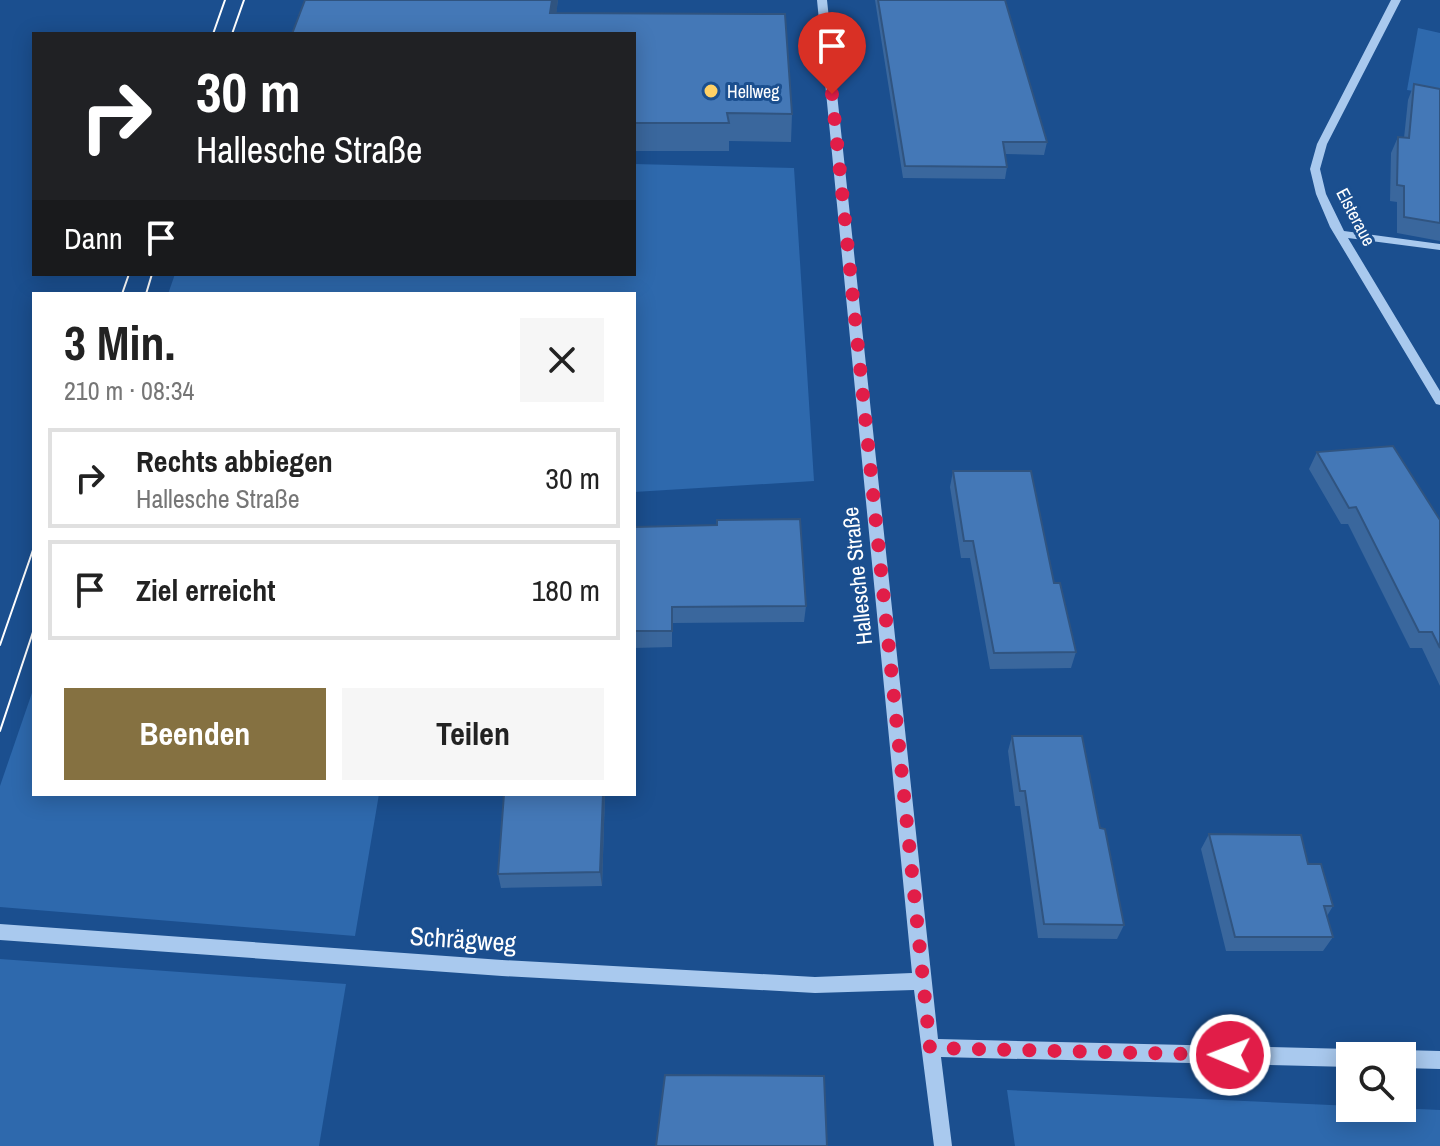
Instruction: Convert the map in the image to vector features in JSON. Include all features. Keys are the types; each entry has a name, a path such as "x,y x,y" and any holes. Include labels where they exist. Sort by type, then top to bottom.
{"street":[{"name":"Hallesche Straße","path":"822,0 922,981 943,1146"},
{"name":"Elsteraue","path":"1396,0 1322,144 1315,169 1321,194 1341,234 1440,401"},
{"path":"1341,234 1440,247"},
{"name":"Schrägweg","path":"0,932 502,968 799,985 922,981"},
{"path":"930,1048 1336,1058"},
{"path":"1416,1059 1440,1060"}],"shaded area":[{"path":"1418,28 1440,33 1440,95 1407,90"},
{"path":"636,164 794,168 814,481 636,492 636,292 169,292 174,276 636,276"},
{"path":"32,693 32,796 379,796 355,936 0,907 0,786"},
{"path":"0,959 346,984 319,1146 0,1146"},
{"path":"1007,1090 1336,1105 1336,1122 1416,1122 1416,1109 1440,1110 1440,1146 1015,1146"}],"building":[{"path":"305,0 552,0 550,13 785,14 792,114 727,113 729,123 636,123 636,32 293,32"},
{"path":"878,0 1005,0 1047,142 1003,142 1007,167 905,166"},
{"path":"1414,84 1440,89 1440,223 1404,217 1404,186 1397,185 1398,137 1409,138"},
{"path":"1393,446 1440,520 1440,648 1432,632 1419,632 1356,507 1349,508 1317,452"},
{"path":"953,471 1031,471 1054,583 1060,583 1076,652 994,653 973,541 964,541"},
{"path":"800,519 806,606 672,607 672,631 636,631 636,527 717,525 717,520"},
{"path":"1012,736 1082,736 1124,925 1044,924 1025,791 1020,791"},
{"path":"504,796 603,796 600,872 498,874"},
{"path":"1209,834 1301,835 1308,864 1321,864 1333,906 1324,906 1333,937 1235,937"},
{"path":"665,1075 824,1076 827,1146 656,1146"}],"tram line":[{"path":"214,32 225,0"},
{"path":"233,32 244,0"},
{"path":"123,292 128,276"},
{"path":"147,292 151,276"},
{"path":"0,645 32,553"},
{"path":"0,731 32,635"}],"place":[{"name":"Hellweg","path":"711,91"}],"route":[{"path":"832,94 930,1048 1230,1055"}]}
